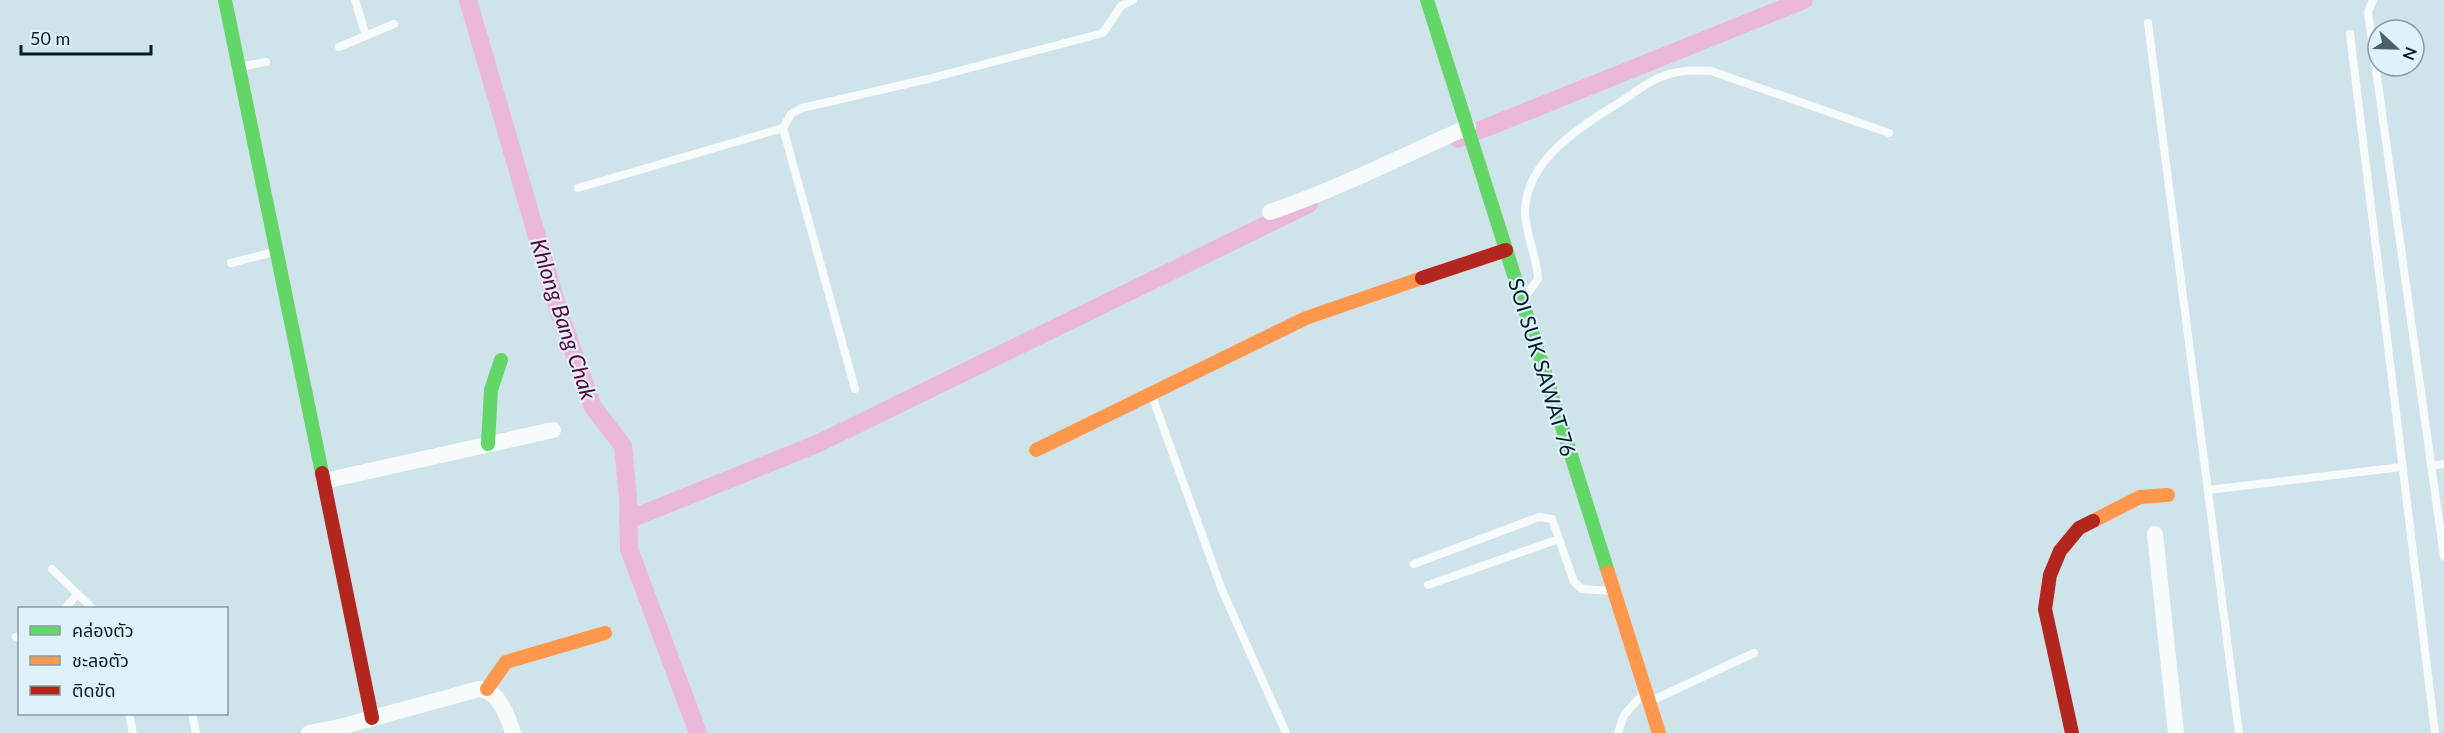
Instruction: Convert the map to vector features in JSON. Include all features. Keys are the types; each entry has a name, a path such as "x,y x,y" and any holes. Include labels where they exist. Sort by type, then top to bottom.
{"street":[{"path":"225,0 372,718"},
{"name":"SOI SUK SAWAT 76","path":"1427,0 1659,733"},
{"path":"1270,212 1325,193 1468,129"},
{"path":"1036,450 1306,318 1506,250"},
{"path":"488,444 492,383 495,370 501,360"},
{"path":"324,481 553,430"},
{"path":"2072,733 2045,609 2050,575 2060,551 2079,528 2140,497 2168,495"},
{"path":"2155,534 2175,733"},
{"path":"487,689 506,662 605,633"},
{"path":"312,733 345,729 372,718 479,688 487,689 508,716 513,733"}],"lane":[{"path":"355,0 366,36"},
{"path":"578,188 783,128 791,114 802,108 928,79 1103,33 1121,6 1133,0"},
{"path":"2373,0 2368,12 2444,557"},
{"path":"2148,23 2239,733"},
{"path":"339,46 394,24"},
{"path":"2350,34 2436,733"},
{"path":"238,67 266,62"},
{"path":"1522,300 1538,279 1525,210 1530,188 1539,171 1556,146 1578,129 1660,77 1688,70 1711,71 1889,133"},
{"path":"783,128 855,389"},
{"path":"231,263 277,251"},
{"path":"1151,393 1222,590 1286,733"},
{"path":"2431,466 2444,464"},
{"path":"2208,490 2402,467"},
{"path":"1414,564 1539,517 1552,519 1574,582 1581,589 1614,591"},
{"path":"1428,585 1558,539"},
{"path":"52,569 90,607"},
{"path":"67,607 76,594"},
{"path":"1618,733 1624,715 1648,696 1754,653"},
{"path":"129,715 133,733"},
{"path":"194,718 196,733"}],"waterway":[{"name":"Khlong Bang Chak","path":"468,0 559,312 593,407 623,446 628,497 629,549 698,733"},
{"path":"1458,139 1804,0"},
{"path":"628,520 819,443 1309,204"}],"traffic: fast":[{"path":"225,0 322,473"},
{"path":"1427,0 1608,572"},
{"path":"488,444 491,390 501,360"}],"traffic: slow":[{"path":"1036,450 1306,318 1422,278"},
{"path":"2093,521 2140,497 2168,495"},
{"path":"1608,572 1659,733"},
{"path":"487,689 506,662 605,633"}],"traffic: jam":[{"path":"1422,278 1506,250"},
{"path":"322,473 372,718"},
{"path":"2072,733 2045,609 2050,575 2060,551 2079,528 2093,521"}]}
